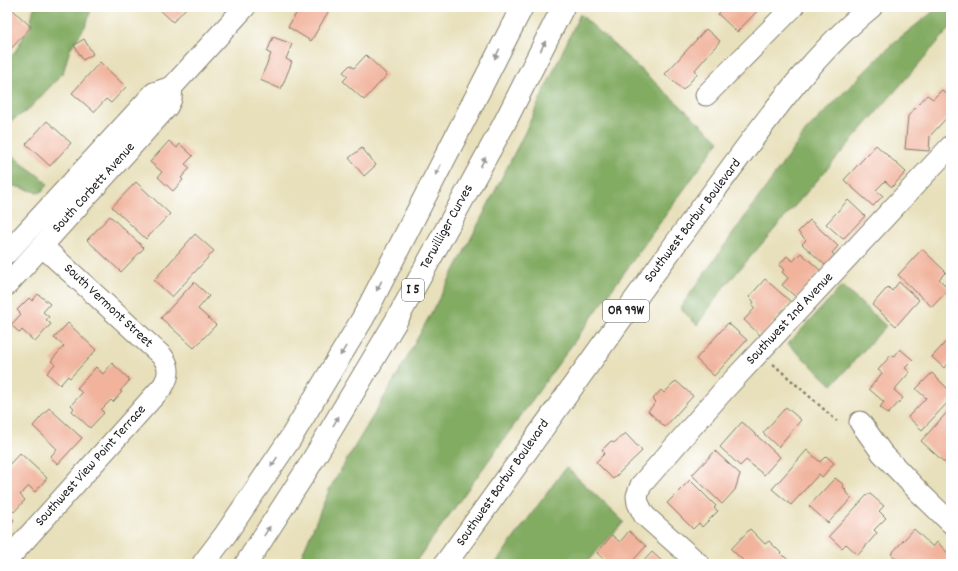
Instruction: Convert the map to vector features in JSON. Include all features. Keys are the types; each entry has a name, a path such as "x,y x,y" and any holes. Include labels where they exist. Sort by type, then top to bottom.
{"main road":[{"name":"I 5","path":"203,564 225,535 290,439 363,318 522,7"},
{"name":"Terwilliger Curves","path":"246,564 308,468 396,321 504,124 563,7"},
{"name":"Southwest Barbur Boulevard","path":"445,564 628,308 775,110 824,53 859,17 871,7"}],"street":[{"name":"South Corbett Avenue","path":"7,253 154,93 172,87 245,7"},
{"path":"706,95 794,7"},
{"name":"South Corbett Avenue","path":"7,285 167,107 171,99 172,87"},
{"name":"Southwest 2nd Avenue","path":"699,564 644,515 640,509 638,496 644,479 760,351 951,146"},
{"name":"South Vermont Street","path":"42,246 162,356 167,362 169,370"},
{"name":"Southwest View Point Terrace","path":"7,560 164,386 169,370"},
{"path":"860,422 882,453 951,523"}],"path":[{"path":"760,351 837,421"}],"green space":[{"path":"34,7 92,7 86,25 70,49 63,73 28,110 11,121 7,128 7,60 16,50 30,25"},
{"path":"939,7 951,7 951,27 725,286 697,325 680,308 806,131 892,44"},
{"path":"580,14 719,141 414,564 298,564 330,488 398,374 462,256 523,136"},
{"path":"7,139 13,155 48,185 40,193 7,184"},
{"path":"842,286 886,326 832,385 788,344"},
{"path":"566,467 624,522 585,564 495,564"}],"building":[{"path":"157,7 187,7 173,22"},
{"path":"300,7 331,7 311,41 288,27"},
{"path":"725,7 761,7 737,32 718,14"},
{"path":"11,8 31,27 9,51 7,51 7,13"},
{"path":"706,29 720,41 695,70 698,73 683,90 665,74"},
{"path":"273,37 292,44 286,59 292,62 281,89 260,80 271,54 267,52"},
{"path":"84,39 93,54 83,60 74,45"},
{"path":"366,55 387,75 364,100 343,81 348,76 343,72 350,65 354,68"},
{"path":"100,62 126,87 111,103 106,99 94,112 72,93"},
{"path":"942,90 951,98 951,113 930,136 929,151 905,149 908,116 927,95 933,99"},
{"path":"47,121 71,143 50,166 26,144"},
{"path":"169,141 177,148 180,144 193,156 185,164 190,168 181,178 183,180 173,191 158,177 162,172 150,162"},
{"path":"876,145 906,172 892,187 885,181 876,190 883,196 873,206 844,180"},
{"path":"362,148 376,165 364,176 349,158"},
{"path":"136,182 170,214 146,239 112,207"},
{"path":"848,200 865,216 843,239 826,224"},
{"path":"110,216 144,248 121,272 87,240"},
{"path":"810,220 838,246 832,253 835,256 826,266 802,244 806,240 798,232"},
{"path":"195,234 214,251 172,297 154,280"},
{"path":"922,249 946,272 939,279 949,289 932,307 898,275"},
{"path":"801,253 821,271 797,298 782,285 788,278 782,272 784,270 779,265 787,256 793,261"},
{"path":"765,279 791,302 761,336 744,320 755,308 752,305 754,302 749,297"},
{"path":"194,282 209,296 198,309 216,325 194,348 161,318"},
{"path":"899,282 919,300 896,326 872,305 888,287 892,291"},
{"path":"38,294 50,304 43,312 49,317 46,320 51,324 35,342 22,330 20,333 11,325 21,314 17,310 29,298 32,301"},
{"path":"68,323 96,350 70,378 68,376 60,385 47,373 55,364 51,361 64,346 54,338"},
{"path":"728,323 747,340 714,376 696,359"},
{"path":"951,336 951,360 944,368 932,357"},
{"path":"900,349 913,360 905,368 910,372 894,390 903,398 888,414 880,407 884,402 869,389 882,373 878,370 891,355 894,357"},
{"path":"112,363 130,380 113,402 111,400 101,410 104,413 90,428 72,411 74,408 71,405 82,393 77,388 96,367 103,374"},
{"path":"932,373 951,392 951,399 922,430 908,417 926,398 916,389"},
{"path":"676,381 693,396 665,427 648,411 656,402 653,399 661,390 664,393"},
{"path":"786,407 801,420 778,447 763,433"},
{"path":"49,408 82,438 58,464 50,457 57,449 33,426"},
{"path":"951,408 951,456 945,463 921,441"},
{"path":"742,422 780,457 764,475 746,460 740,466 720,447"},
{"path":"625,433 642,451 613,479 596,462 605,453 602,450 611,441 614,443"},
{"path":"807,450 820,462 826,456 834,463 822,477 819,474 791,505 772,489"},
{"path":"715,451 740,474 735,490 722,504 692,475"},
{"path":"20,453 47,478 35,492 29,486 20,495 25,500 14,512 7,505 7,467"},
{"path":"835,478 844,485 843,487 846,490 845,491 852,498 828,523 809,506"},
{"path":"690,480 716,506 714,508 718,511 702,527 699,523 693,529 667,503"},
{"path":"869,493 884,506 879,511 886,518 874,530 877,533 858,555 846,544 842,548 829,536"},
{"path":"7,514 14,520 7,528"},
{"path":"750,529 765,544 769,541 789,561 786,564 747,564 731,549"},
{"path":"914,529 933,547 937,542 951,556 951,564 902,564 891,554"},
{"path":"629,531 646,546 630,564 609,564 597,553 612,535 620,542"},
{"path":"652,552 665,564 641,564"}]}
